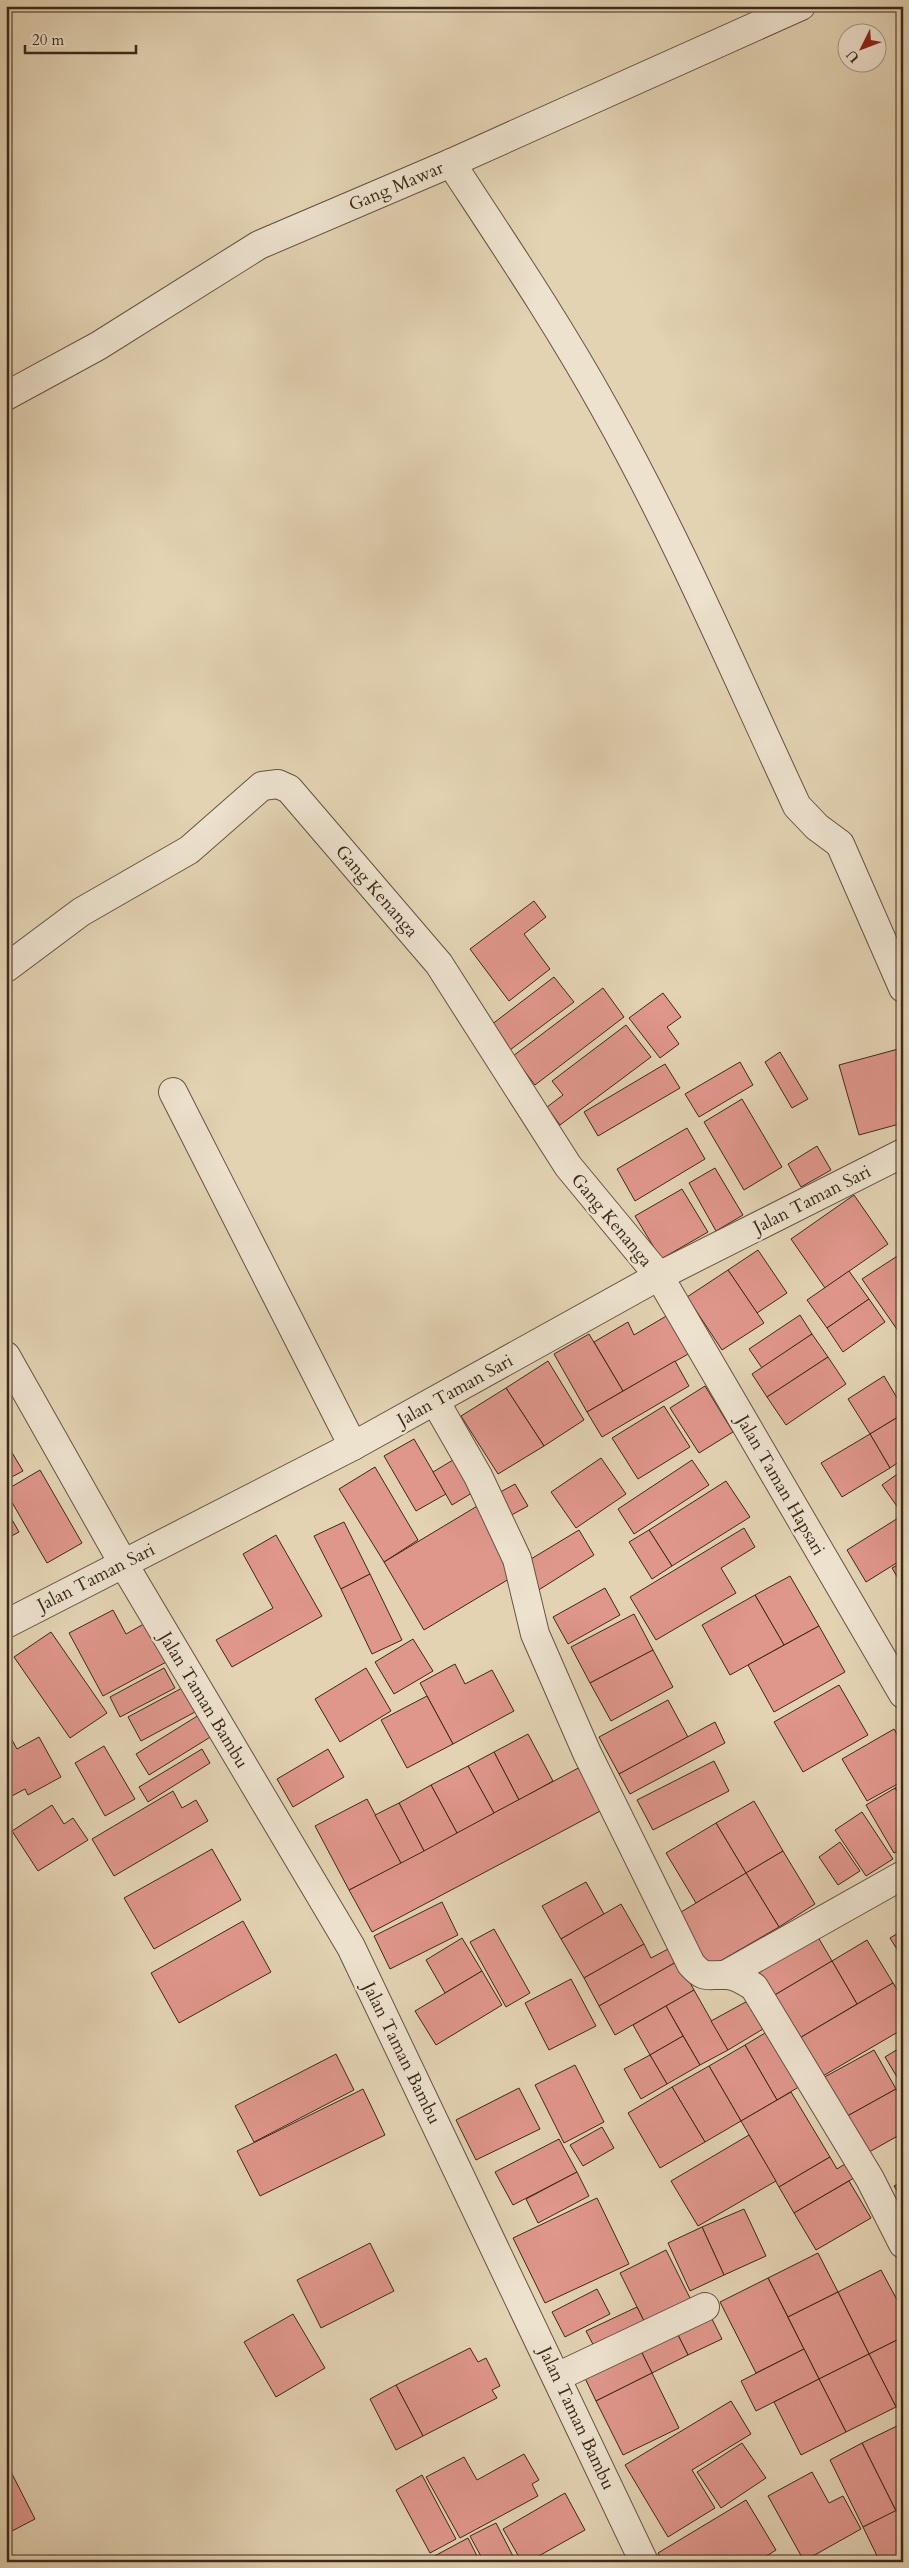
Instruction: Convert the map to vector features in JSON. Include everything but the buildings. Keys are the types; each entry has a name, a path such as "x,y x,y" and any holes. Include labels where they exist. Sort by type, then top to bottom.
{"street":[{"name":"Gang Mawar","path":"6,396 98,346 259,245 451,163 801,6"},
{"path":"451,163 540,298 605,409 663,518 797,806 817,827 840,844 903,988"},
{"name":"Gang Kenanga","path":"6,968 81,912 189,850 262,786 278,784 289,789 440,964 568,1166 659,1276"},
{"path":"173,1092 353,1446"},
{"name":"Jalan Taman Sari","path":"6,1624 353,1446 659,1276 903,1153"},
{"name":"Jalan Taman Hapsari","path":"659,1276 903,1694"},
{"name":"Jalan Taman Bambu","path":"6,1356 123,1563 351,1947 644,2562"},
{"path":"435,1401 478,1476 517,1559 535,1634 587,1753 691,1964 700,1974 707,1977 727,1974 903,1875"},
{"path":"727,1974 744,1980 759,1995 870,2180 903,2244"},
{"path":"557,2376 706,2307"}]}
